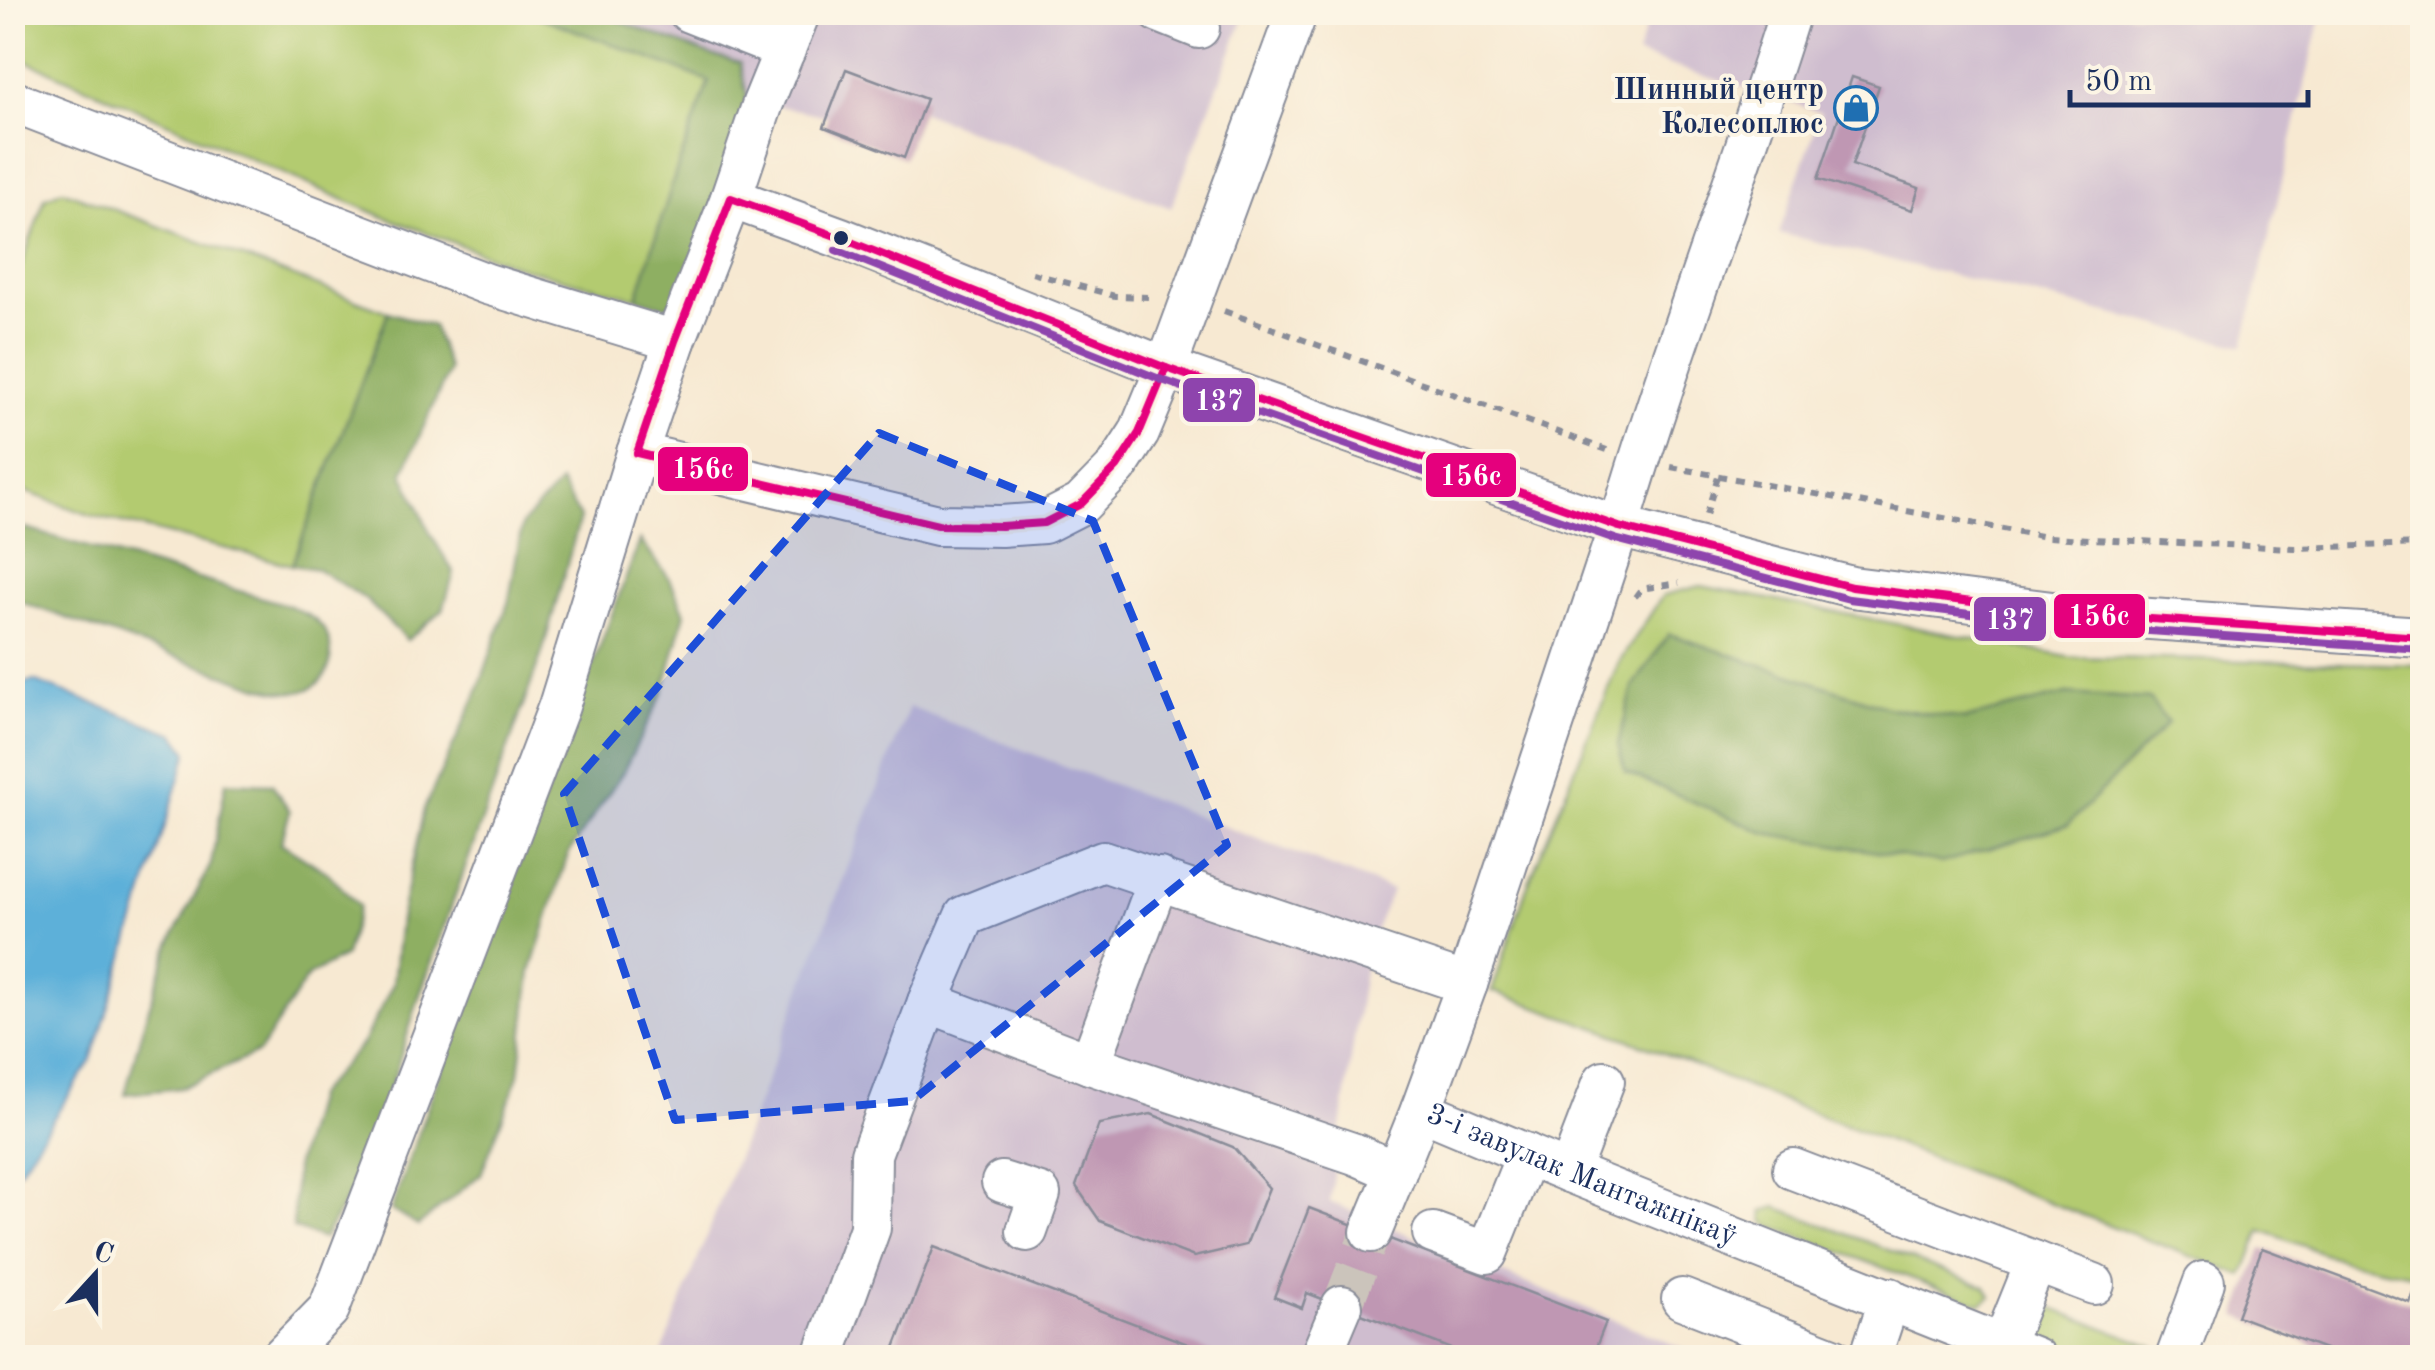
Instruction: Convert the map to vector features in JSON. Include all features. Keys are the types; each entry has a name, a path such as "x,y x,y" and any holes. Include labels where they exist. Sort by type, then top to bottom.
{"street":[{"path":"689,12 785,50"},
{"path":"281,1358 329,1309 558,706 675,340 800,12"},
{"path":"1159,12 1199,28"},
{"path":"638,453 938,525 1044,523 1081,504 1117,467 1139,433 1297,12"},
{"name":"3-і завулак Мантажнікаў","path":"1790,12 1466,984 1420,1110 2019,1353"},
{"path":"12,101 487,284 675,340"},
{"path":"731,198 1166,368 1619,527 1852,587 2060,613 2422,637"},
{"path":"823,1358 870,1228 872,1154 928,1002 965,916 1103,861 1466,984"},
{"path":"1090,1064 1159,878"},
{"path":"928,1002 1396,1172"},
{"path":"1569,1172 1604,1081"},
{"path":"1371,1232 1420,1110"},
{"path":"1433,1234 1487,1252 1527,1154"},
{"path":"1793,1169 2094,1284"},
{"path":"1002,1182 1040,1194 1027,1231"},
{"path":"2019,1353 2036,1262"},
{"path":"2176,1358 2204,1282"},
{"path":"1682,1298 1833,1358"},
{"path":"1870,1358 1890,1298"},
{"path":"1324,1351 1342,1306"}],"path":[{"path":"1222,310 1613,452"},
{"path":"1670,467 2046,537 2294,548 2422,544"},
{"path":"1706,515 1718,476"}],"highlighted area":[{"path":"879,433 1093,521 1227,845 912,1101 675,1120 564,794"}],"shaded area":[{"path":"529,13 1246,13 1171,208 922,112 926,99 847,69 828,116 763,103"},
{"path":"1650,13 2322,13 2243,346 1779,233 1821,112 1637,55"},
{"path":"909,707 1392,890 1367,951 1330,1202 1704,1357 660,1358"}],"green space":[{"path":"529,12 709,81 637,298 519,267 379,215 13,55 13,13"},
{"path":"529,13 598,13 740,63 747,97 693,289 667,307 637,298 709,81"},
{"path":"62,190 388,312 292,565 90,515 13,487 13,290 45,198"},
{"path":"388,312 433,326 449,370 403,473 430,533 454,573 443,610 407,640 365,599 317,569 292,565"},
{"path":"560,483 580,518 542,653 419,997 367,1165 323,1239 293,1228 295,1168 315,1096 363,1043 393,984 400,919 424,809 476,696 509,600 522,524"},
{"path":"13,525 294,608 315,620 327,635 331,654 326,673 313,687 300,692 266,689 13,599"},
{"path":"640,540 670,579 685,613 663,693 623,772 568,854 531,972 519,1075 481,1174 418,1226 391,1210"},
{"path":"1701,586 2068,657 2422,665 2422,1276 2344,1261 2261,1230 2243,1276 1641,1044 1492,991 1527,887 1618,664 1663,595","holes":["1669,634 1890,708 1965,719 2067,694 2149,699 1626,772"]},
{"path":"1669,634 1890,708 1965,719 2067,694 2149,699 2168,723 2068,825 1941,863 1765,833 1625,772 1618,744 1633,687"},
{"path":"226,782 272,784 290,811 281,843 328,873 359,906 345,956 308,976 259,1052 181,1088 125,1094 170,944 211,864"},
{"path":"1776,1207 1986,1287 1991,1296 1981,1304 1768,1225 1763,1211"},
{"path":"2037,1303 2153,1346 2160,1351 2158,1357 2076,1357 2047,1346 2030,1319"}],"water":[{"path":"34,681 175,734 188,752 92,1060 13,1175 12,685"}],"building":[{"path":"846,69 926,99 904,158 824,127"},
{"path":"1852,77 1879,86 1852,165 1919,188 1912,210 1818,179"},
{"path":"1151,1114 1233,1147 1269,1188 1246,1245 1194,1257 1100,1221 1076,1186 1099,1124"},
{"path":"1309,1208 1606,1322 1594,1352 1607,1357 1475,1358 1307,1293 1302,1308 1274,1297"},
{"path":"934,1247 1222,1357 1222,1358 891,1358"},
{"path":"2262,1248 2410,1303 2419,1280 2422,1281 2422,1358 2349,1358 2237,1316"}],"tunnel":[{"path":"1342,1306 1371,1232"}],"transit line":[{"name":"156с","path":"731,198 1166,368 1139,433 1117,467 1081,504 1044,523 1001,526 938,525 637,453 675,341 731,198"},
{"name":"137","path":"836,250 1162,380 1615,539 1849,599 2059,625 2421,649"},
{"name":"156с","path":"1166,368 1619,527 1852,587 2060,613 2422,637"}],"place":[{"name":"Шинный центр Колесоплюс","path":"1856,108"}]}
